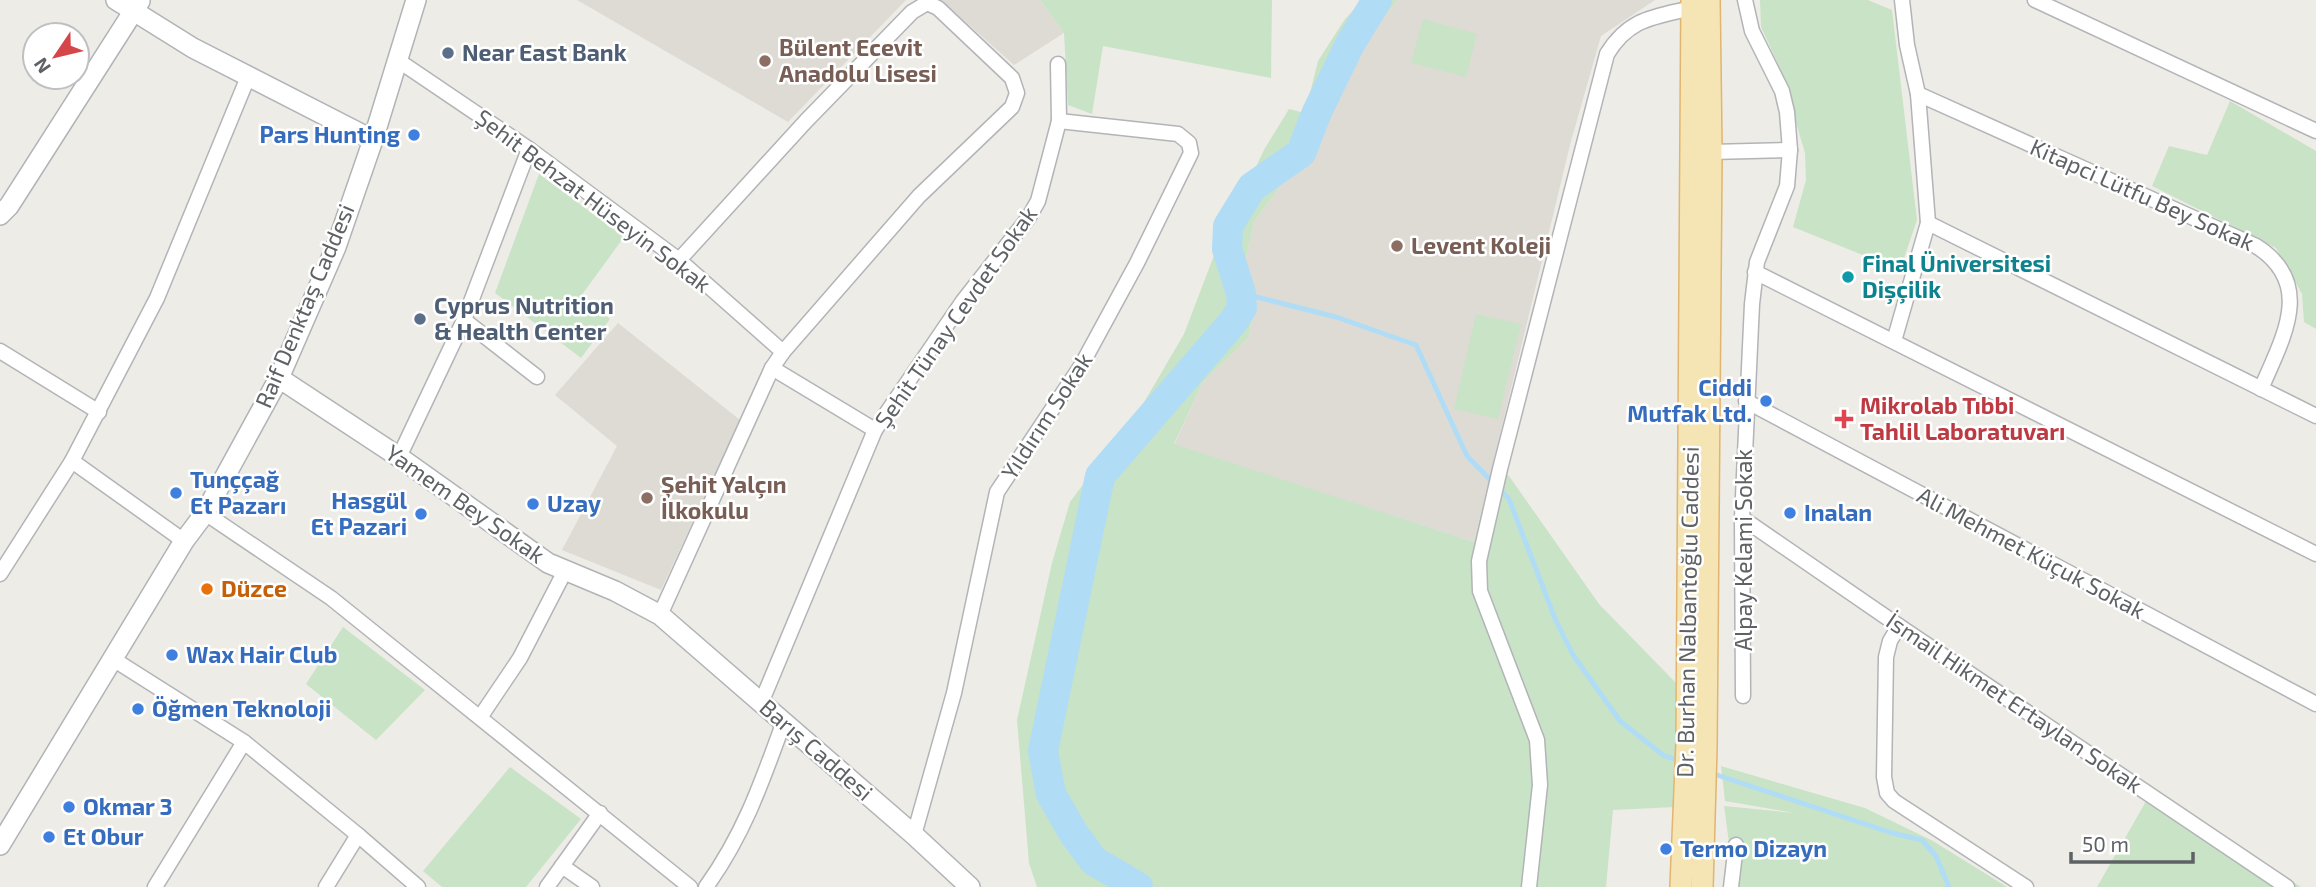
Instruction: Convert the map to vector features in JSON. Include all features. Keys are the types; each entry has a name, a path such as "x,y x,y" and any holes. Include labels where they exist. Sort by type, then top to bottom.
{"main road":[{"name":"Dr. Burhan Nalbantoğlu Caddesi","path":"1698,3 1711,152 1695,802 1702,887"},
{"name":"Dr. Burhan Nalbantoğlu Caddesi","path":"1697,745 1698,3"},
{"name":"Dr. Burhan Nalbantoğlu Caddesi","path":"1681,887 1695,802"}],"street":[{"path":"116,0 137,6 192,48 373,140"},
{"name":"Raif Denktaş Caddesi","path":"0,845 184,541 205,513 279,378 335,247 373,140 416,0"},
{"name":"Alpay Kelami Sokak","path":"1744,696 1742,518 1746,401 1755,272 1760,253 1784,198 1790,150 1787,112 1782,91 1752,31 1745,0"},
{"path":"1894,341 1927,223 1918,94 1909,54 1902,0"},
{"path":"2035,0 2316,131"},
{"path":"660,615 772,368 919,195 1012,107 1017,93 1012,78 938,8 927,3 912,12 806,121 679,260"},
{"path":"1529,887 1540,785 1537,740 1480,591 1479,561 1500,469 1607,54 1617,39 1634,24 1698,3"},
{"path":"0,215 9,206 137,6"},
{"name":"Şehit Behzat Hüseyin Sokak","path":"396,60 447,91 679,260 783,352"},
{"name":"Şehit Tünay Cevdet Sokak","path":"761,703 875,430 963,301 1029,217 1038,201 1059,121 1058,64"},
{"path":"0,574 72,461 157,298 248,77"},
{"name":"Kitapci Lütfu Bey Sokak","path":"1918,94 2256,246 2272,257 2285,278 2291,313 2262,389"},
{"name":"Yıldırım Sokak","path":"914,835 954,693 998,492 1081,366 1137,263 1191,153 1189,143 1178,134 1059,121"},
{"path":"399,457 464,320 529,149"},
{"path":"1711,152 1790,150"},
{"path":"1927,223 2316,416"},
{"path":"1755,272 2316,554"},
{"path":"464,320 537,377"},
{"path":"0,351 99,412"},
{"path":"772,368 875,430"},
{"name":"Yamem Bey Sokak","path":"279,378 399,457 548,563 639,602 660,615"},
{"name":"Ali Mehmet Küçuk Sokak","path":"1746,401 2316,704"},
{"path":"72,461 184,541"},
{"path":"205,513 331,598 481,716 690,887"},
{"name":"İsmail Hikmet Ertaylan Sokak","path":"1742,518 2287,887"},
{"path":"481,716 520,658 566,569"},
{"name":"Barış Caddesi","path":"660,615 971,887"},
{"path":"1899,626 1890,641 1886,657 1884,777 1887,793 1894,801 2026,887"},
{"path":"113,659 244,742 418,887"},
{"path":"706,887 730,851 752,810 784,721"},
{"path":"155,887 244,742"},
{"path":"547,887 600,813"},
{"path":"326,887 358,835"},
{"path":"1731,887 1736,845"},
{"path":"562,866 592,887"}],"shaded area":[{"name":"Bülent Ecevit Anadolu Lisesi","path":"577,0 906,0 788,122"},
{"name":"Bülent Ecevit Anadolu Lisesi","path":"941,0 1040,0 1064,33 1014,65"},
{"name":"Levent Koleji","path":"1398,0 1655,0 1601,36 1570,145 1474,542 1174,445 1203,382 1249,337 1253,310 1243,271 1254,222 1283,182 1315,157 1338,85 1348,73 1360,45"},
{"name":"Şehit Yalçın İlkokulu","path":"618,323 740,420 661,590 562,550 617,446 555,395"}],"green space":[{"path":"1040,0 1272,0 1271,78 1103,46 1092,114 1068,105 1064,33"},
{"path":"1363,0 1398,0 1360,45 1348,73 1338,85 1315,157 1283,182 1254,222 1243,271 1253,310 1249,337 1203,382 1174,444 1474,542 1493,464 1509,476 1599,604 1676,683 1675,807 1613,810 1606,887 1037,887 1029,863 1017,720 1052,563 1070,502 1143,404 1184,334 1218,245 1265,148 1289,109 1305,113 1318,61 1345,19"},
{"path":"1760,0 1868,0 1892,10 1917,220 1900,270 1793,227 1806,180 1805,153 1780,68 1761,27"},
{"path":"1423,19 1477,34 1466,77 1411,63"},
{"path":"2230,101 2316,151 2316,329 2304,322 2302,294 2276,248 2152,186 2169,146 2207,155"},
{"path":"539,174 624,237 581,296 610,319 581,358 495,293"},
{"path":"1476,314 1521,324 1498,419 1454,409"},
{"path":"343,627 425,690 376,740 306,684"},
{"path":"1721,766 1865,808 1933,841 2007,887 1735,887 1724,806 1794,813 1725,801"},
{"path":"510,767 581,819 526,887 442,887 423,871"},
{"path":"2153,789 2301,887 2097,887"}],"waterway":[{"path":"1138,887 1094,861 1074,834 1051,794 1043,751 1100,476 1233,322 1242,308 1241,293 1227,249 1228,226 1252,187 1301,153 1317,112 1350,44 1377,0"},
{"path":"1241,293 1336,317 1416,345 1467,456 1509,499 1556,621 1573,655 1620,721 1663,755 1682,762"},
{"path":"1711,773 1892,833 1922,840 1936,856 1949,887"}],"place":[{"name":"Near East Bank","path":"448,53"},
{"name":"Bülent Ecevit Anadolu Lisesi","path":"765,61"},
{"name":"Pars Hunting","path":"414,135"},
{"name":"Levent Koleji","path":"1397,246"},
{"name":"Final Üniversitesi Dişçilik","path":"1848,277"},
{"name":"Cyprus Nutrition & Health Center","path":"420,319"},
{"name":"Ciddi Mutfak Ltd.","path":"1766,401"},
{"name":"Mikrolab Tıbbi Tahlil Laboratuvarı","path":"1844,419"},
{"name":"Tunççağ Et Pazarı","path":"176,493"},
{"name":"Şehit Yalçın İlkokulu","path":"647,498"},
{"name":"Uzay","path":"533,504"},
{"name":"Inalan","path":"1790,513"},
{"name":"Hasgül Et Pazari","path":"421,514"},
{"name":"Düzce","path":"207,589"},
{"name":"Wax Hair Club","path":"172,655"},
{"name":"Öğmen Teknoloji","path":"138,709"},
{"name":"Okmar 3","path":"69,807"},
{"name":"Et Obur","path":"49,837"},
{"name":"Termo Dizayn","path":"1666,849"}]}
